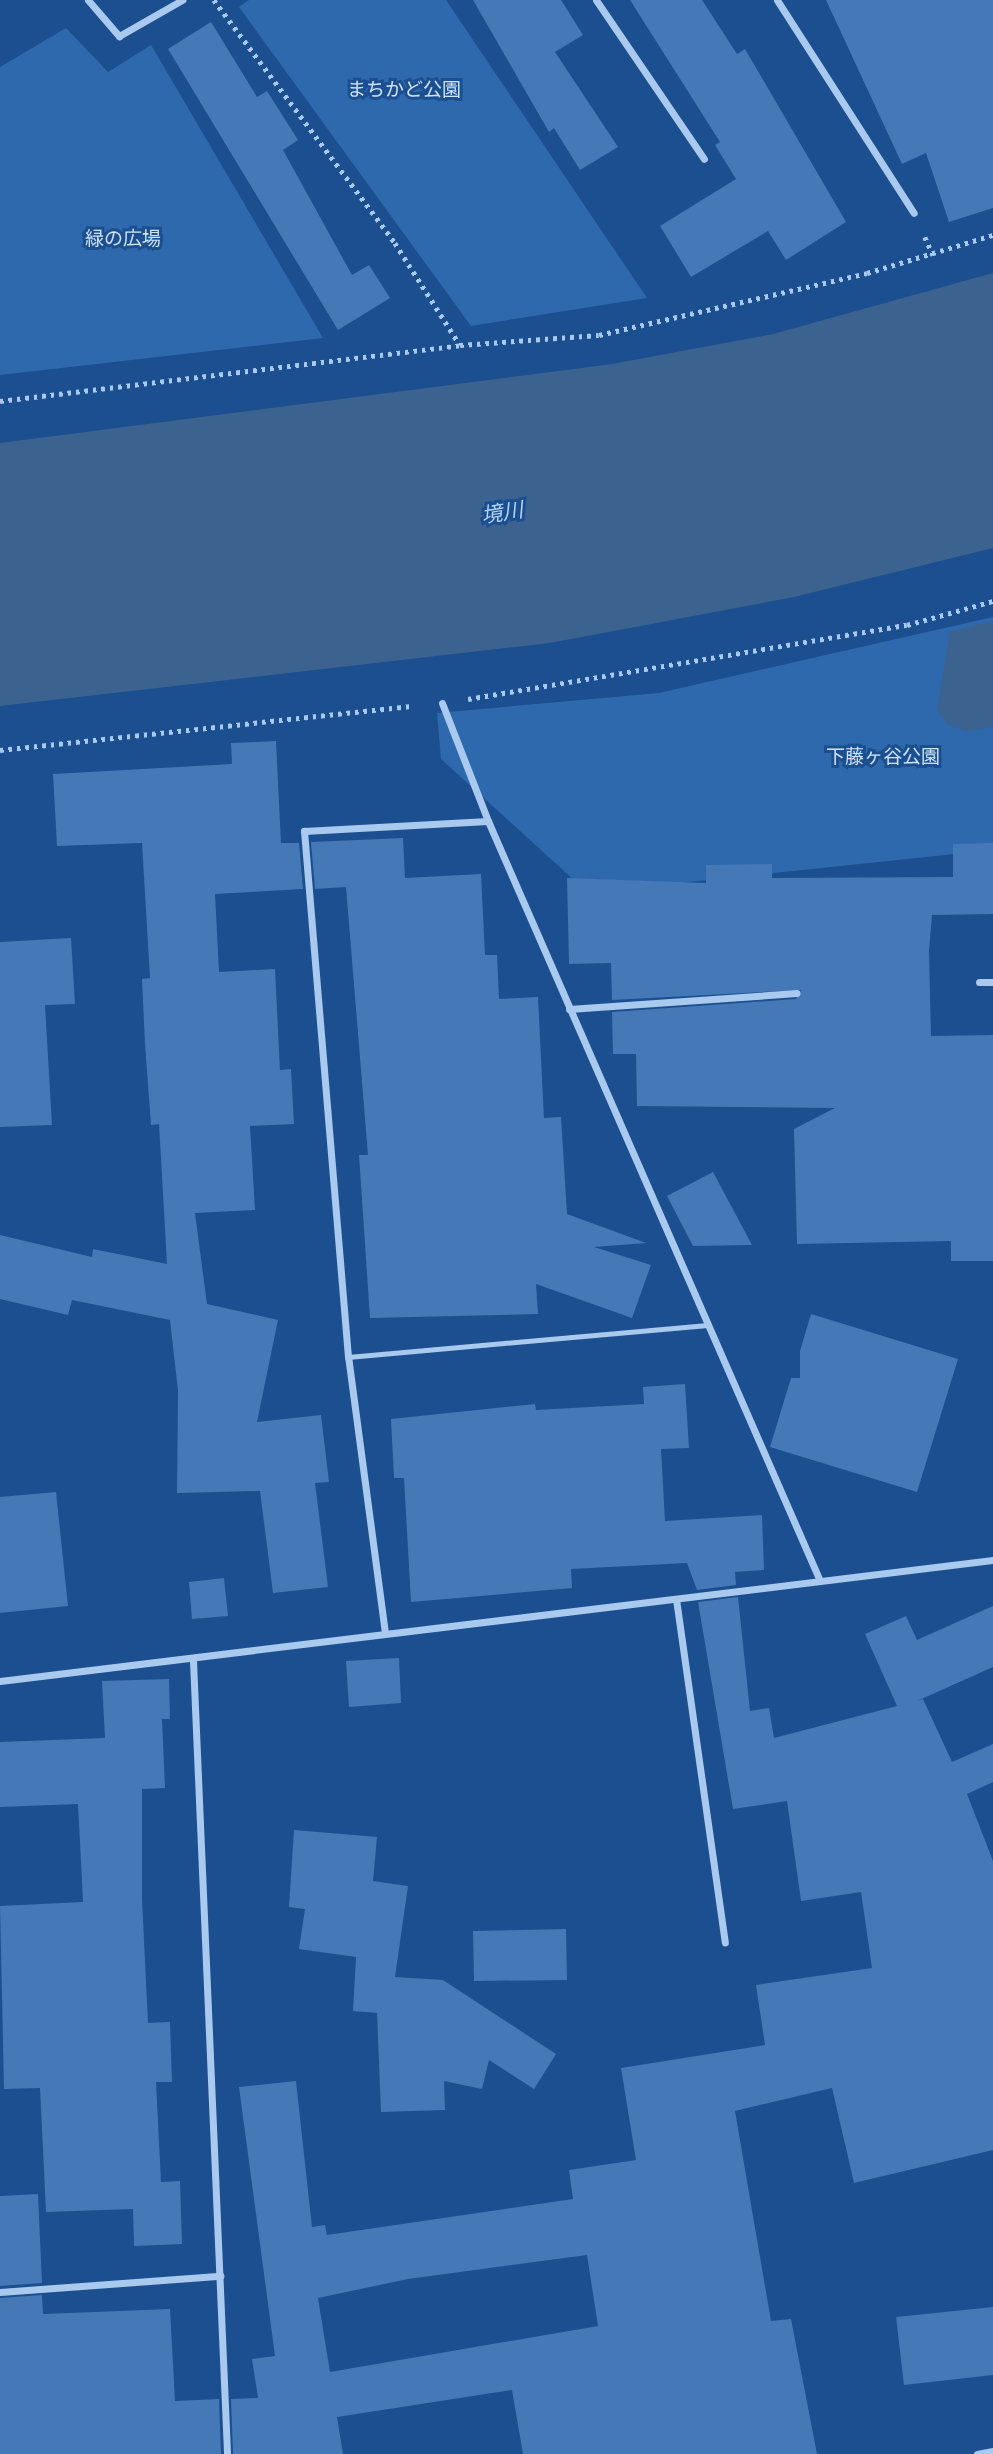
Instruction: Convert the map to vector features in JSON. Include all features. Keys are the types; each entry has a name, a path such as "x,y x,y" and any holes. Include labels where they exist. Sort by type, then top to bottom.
{"street":[{"path":"88,0 119,36 182,0"},
{"path":"596,0 704,159"},
{"path":"776,0 914,213"},
{"path":"442,703 488,821 820,1581"},
{"path":"385,1633 348,1357 304,831 488,821"},
{"path":"979,982 993,982"},
{"path":"569,1009 796,993"},
{"path":"0,1681 193,1661 385,1633 993,1560"},
{"path":"676,1599 724,1943"},
{"path":"193,1661 227,2454"},
{"path":"0,2292 220,2276"},
{"path":"977,2454 993,2451"}],"lane":[{"path":"348,1357 708,1325"}],"path":[{"path":"214,0 394,243 460,345"},
{"path":"0,401 460,345 599,335 867,273 993,235"},
{"path":"0,750 442,703 907,625 993,601"}],"green space":[{"name":"まちかど公園","path":"249,0 446,0 647,298 471,326 239,7"},
{"name":"緑の広場","path":"66,28 108,72 151,45 323,338 0,375 0,67"},
{"name":"下藤ヶ谷公園","path":"993,617 993,850 670,884 575,881 441,759 437,713 659,693"}],"water":[{"name":"境川","path":"993,273 993,548 794,597 550,643 0,706 0,443 612,364 773,334"},
{"path":"993,621 993,727 967,731 948,725 937,710 950,632"}],"building":[{"path":"473,0 561,0 583,35 555,52 618,147 580,170 554,128 549,132"},
{"path":"630,0 702,0 737,54 745,49 846,222 786,260 768,231 691,277 660,226 736,179 715,145 720,142"},
{"path":"826,0 993,0 993,208 949,222 926,153 902,164"},
{"path":"211,22 257,97 267,91 298,140 283,150 352,275 369,265 390,298 338,330 168,49"},
{"path":"276,741 281,843 299,843 303,889 215,894 219,972 275,969 280,1070 291,1069 294,1124 250,1126 255,1210 195,1213 207,1304 278,1320 257,1422 321,1415 329,1482 315,1483 328,1587 273,1593 260,1491 177,1493 178,1391 170,1320 72,1300 68,1315 0,1299 0,1235 92,1257 93,1249 167,1264 159,1124 151,1125 145,1044 142,979 150,978 142,843 57,846 53,774 232,764 231,743"},
{"path":"403,838 405,878 481,874 485,955 497,955 499,999 538,997 544,1118 561,1117 567,1214 646,1243 594,1247 651,1265 632,1318 536,1284 538,1314 370,1318 359,1155 368,1155 346,887 315,889 311,842"},
{"path":"993,843 993,914 932,915 929,951 931,1036 993,1035 993,1261 951,1261 951,1241 797,1244 794,1129 835,1108 637,1106 636,1054 613,1054 612,1012 796,999 801,990 612,1000 611,963 569,964 567,878 706,883 706,865 772,864 772,878 953,877 953,844"},
{"path":"71,938 75,1004 45,1005 52,1125 0,1127 0,942"},
{"path":"713,1172 752,1245 693,1246 667,1196"},
{"path":"811,1314 958,1359 917,1492 770,1447 791,1378 800,1378 800,1351"},
{"path":"685,1384 689,1448 661,1449 665,1521 762,1515 764,1570 735,1572 736,1585 697,1590 687,1563 571,1569 572,1588 411,1602 404,1478 394,1478 391,1419 535,1404 536,1410 644,1404 643,1387"},
{"path":"56,1492 68,1606 0,1613 0,1497"},
{"path":"224,1578 228,1616 192,1619 189,1582"},
{"path":"738,1597 750,1711 769,1708 774,1738 897,1706 865,1634 906,1616 917,1640 993,1606 993,1667 917,1701 923,1699 952,1762 993,1744 993,1782 967,1794 993,1861 993,2150 854,2183 832,2088 735,2111 771,2321 791,2319 817,2454 523,2454 512,2390 337,2417 343,2454 233,2454 231,2399 258,2398 252,2359 275,2356 239,2087 296,2081 312,2227 325,2225 327,2235 573,2199 569,2170 636,2160 621,2068 765,2045 756,1985 872,1968 861,1892 801,1901 787,1801 733,1809 698,1602","holes":["587,2255 598,2326 330,2372 318,2298 408,2279"]},
{"path":"399,1658 401,1703 349,1707 346,1661"},
{"path":"169,1679 170,1719 162,1719 165,1788 142,1789 142,1899 148,2023 170,2022 172,2082 156,2082 161,2182 180,2181 182,2244 134,2246 133,2209 46,2212 40,2088 4,2089 0,1906 83,1902 78,1804 0,1807 0,1742 105,1738 102,1681"},
{"path":"294,1830 377,1837 373,1881 408,1886 395,1977 443,1980 556,2054 534,2089 489,2060 482,2089 444,2081 445,2110 381,2112 377,2013 353,2011 356,1957 299,1949 305,1909 289,1907"},
{"path":"566,1929 567,1980 474,1981 473,1931"},
{"path":"38,2194 42,2283 0,2286 0,2196"},
{"path":"42,2295 43,2314 170,2309 175,2401 219,2399 221,2454 0,2454 0,2298"},
{"path":"993,2307 993,2375 904,2385 896,2317"}]}
